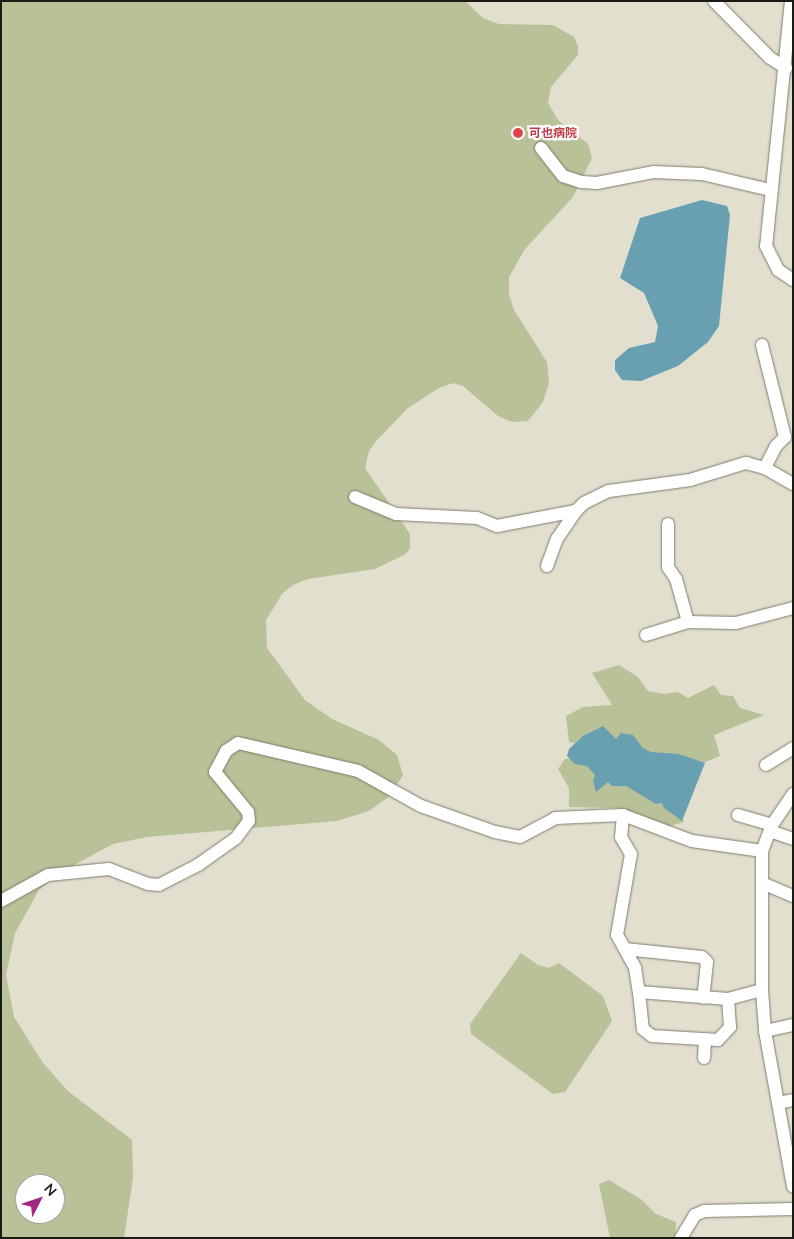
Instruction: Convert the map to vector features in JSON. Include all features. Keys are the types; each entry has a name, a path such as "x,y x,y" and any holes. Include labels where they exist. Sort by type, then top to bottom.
{"street":[{"path":"714,1 770,58 786,68"},
{"path":"791,1 786,68 770,190 766,246 778,270 793,280"},
{"path":"540,148 563,176 582,182 597,183 653,172 702,174 770,190"},
{"path":"762,345 785,437 776,446 765,468"},
{"path":"547,566 557,539 576,511 584,503 609,492 690,480 746,463 765,468 793,484"},
{"path":"355,497 396,514 477,518 497,526 576,511"},
{"path":"668,524 668,567 676,579 688,622"},
{"path":"646,635 688,622 736,622 793,608"},
{"path":"1,901 48,875 109,869 148,884 159,885 198,865 236,838 249,821 248,812 215,772 226,750 238,743 358,771 421,806 495,832 520,837 555,818 623,816 692,841 762,851"},
{"path":"766,765 793,748"},
{"path":"793,794 771,828 762,851 762,990 766,1031 793,1186"},
{"path":"738,815 793,839"},
{"path":"623,816 621,837 631,854 630,872 617,935 635,968 643,1029 652,1036 718,1040 730,1026 728,999"},
{"path":"762,883 793,896"},
{"path":"625,949 702,957 707,962 703,998"},
{"path":"639,992 728,999 762,990"},
{"path":"766,1031 793,1025"},
{"path":"704,1058 705,1039"},
{"path":"778,1103 793,1100"},
{"path":"681,1238 695,1215 704,1211 793,1209"}],"green space":[{"path":"1,1 465,1 483,18 499,24 553,25 574,37 578,46 578,55 551,87 548,103 558,120 588,144 592,158 573,197 525,249 509,277 509,294 514,310 547,362 549,383 543,402 528,421 512,422 498,416 463,386 453,383 439,388 408,408 369,451 365,468 410,534 410,548 406,554 375,569 308,579 293,585 282,594 266,620 267,648 305,700 332,719 379,740 397,755 403,775 390,796 369,811 337,821 147,837 113,844 61,872 39,890 15,933 6,975 14,1017 43,1063 68,1091 132,1140 133,1178 124,1238 1,1238"},
{"path":"619,665 638,677 648,691 665,694 678,692 688,698 714,685 721,695 733,696 740,708 764,715 714,735 720,756 696,766 569,742 566,716 583,707 612,705 592,673"},
{"path":"574,758 609,779 645,791 681,815 684,822 666,827 617,808 569,807 569,788 558,769 565,759"},
{"path":"521,953 538,965 549,968 559,963 603,996 612,1021 565,1092 553,1094 471,1034 470,1024"},
{"path":"609,1180 642,1200 656,1214 676,1222 675,1238 610,1238 599,1184"}],"water":[{"path":"702,200 727,206 730,215 719,326 708,342 678,366 641,381 622,380 615,370 615,360 629,348 655,342 658,326 644,293 620,278 640,218"},
{"path":"603,726 616,739 621,733 633,735 643,748 651,752 679,754 705,763 682,821 664,808 662,803 656,804 626,786 612,786 608,782 596,792 593,781 595,775 587,766 575,764 567,756 569,749 583,736"}],"place":[{"name":"可也病院","path":"518,133"}]}
